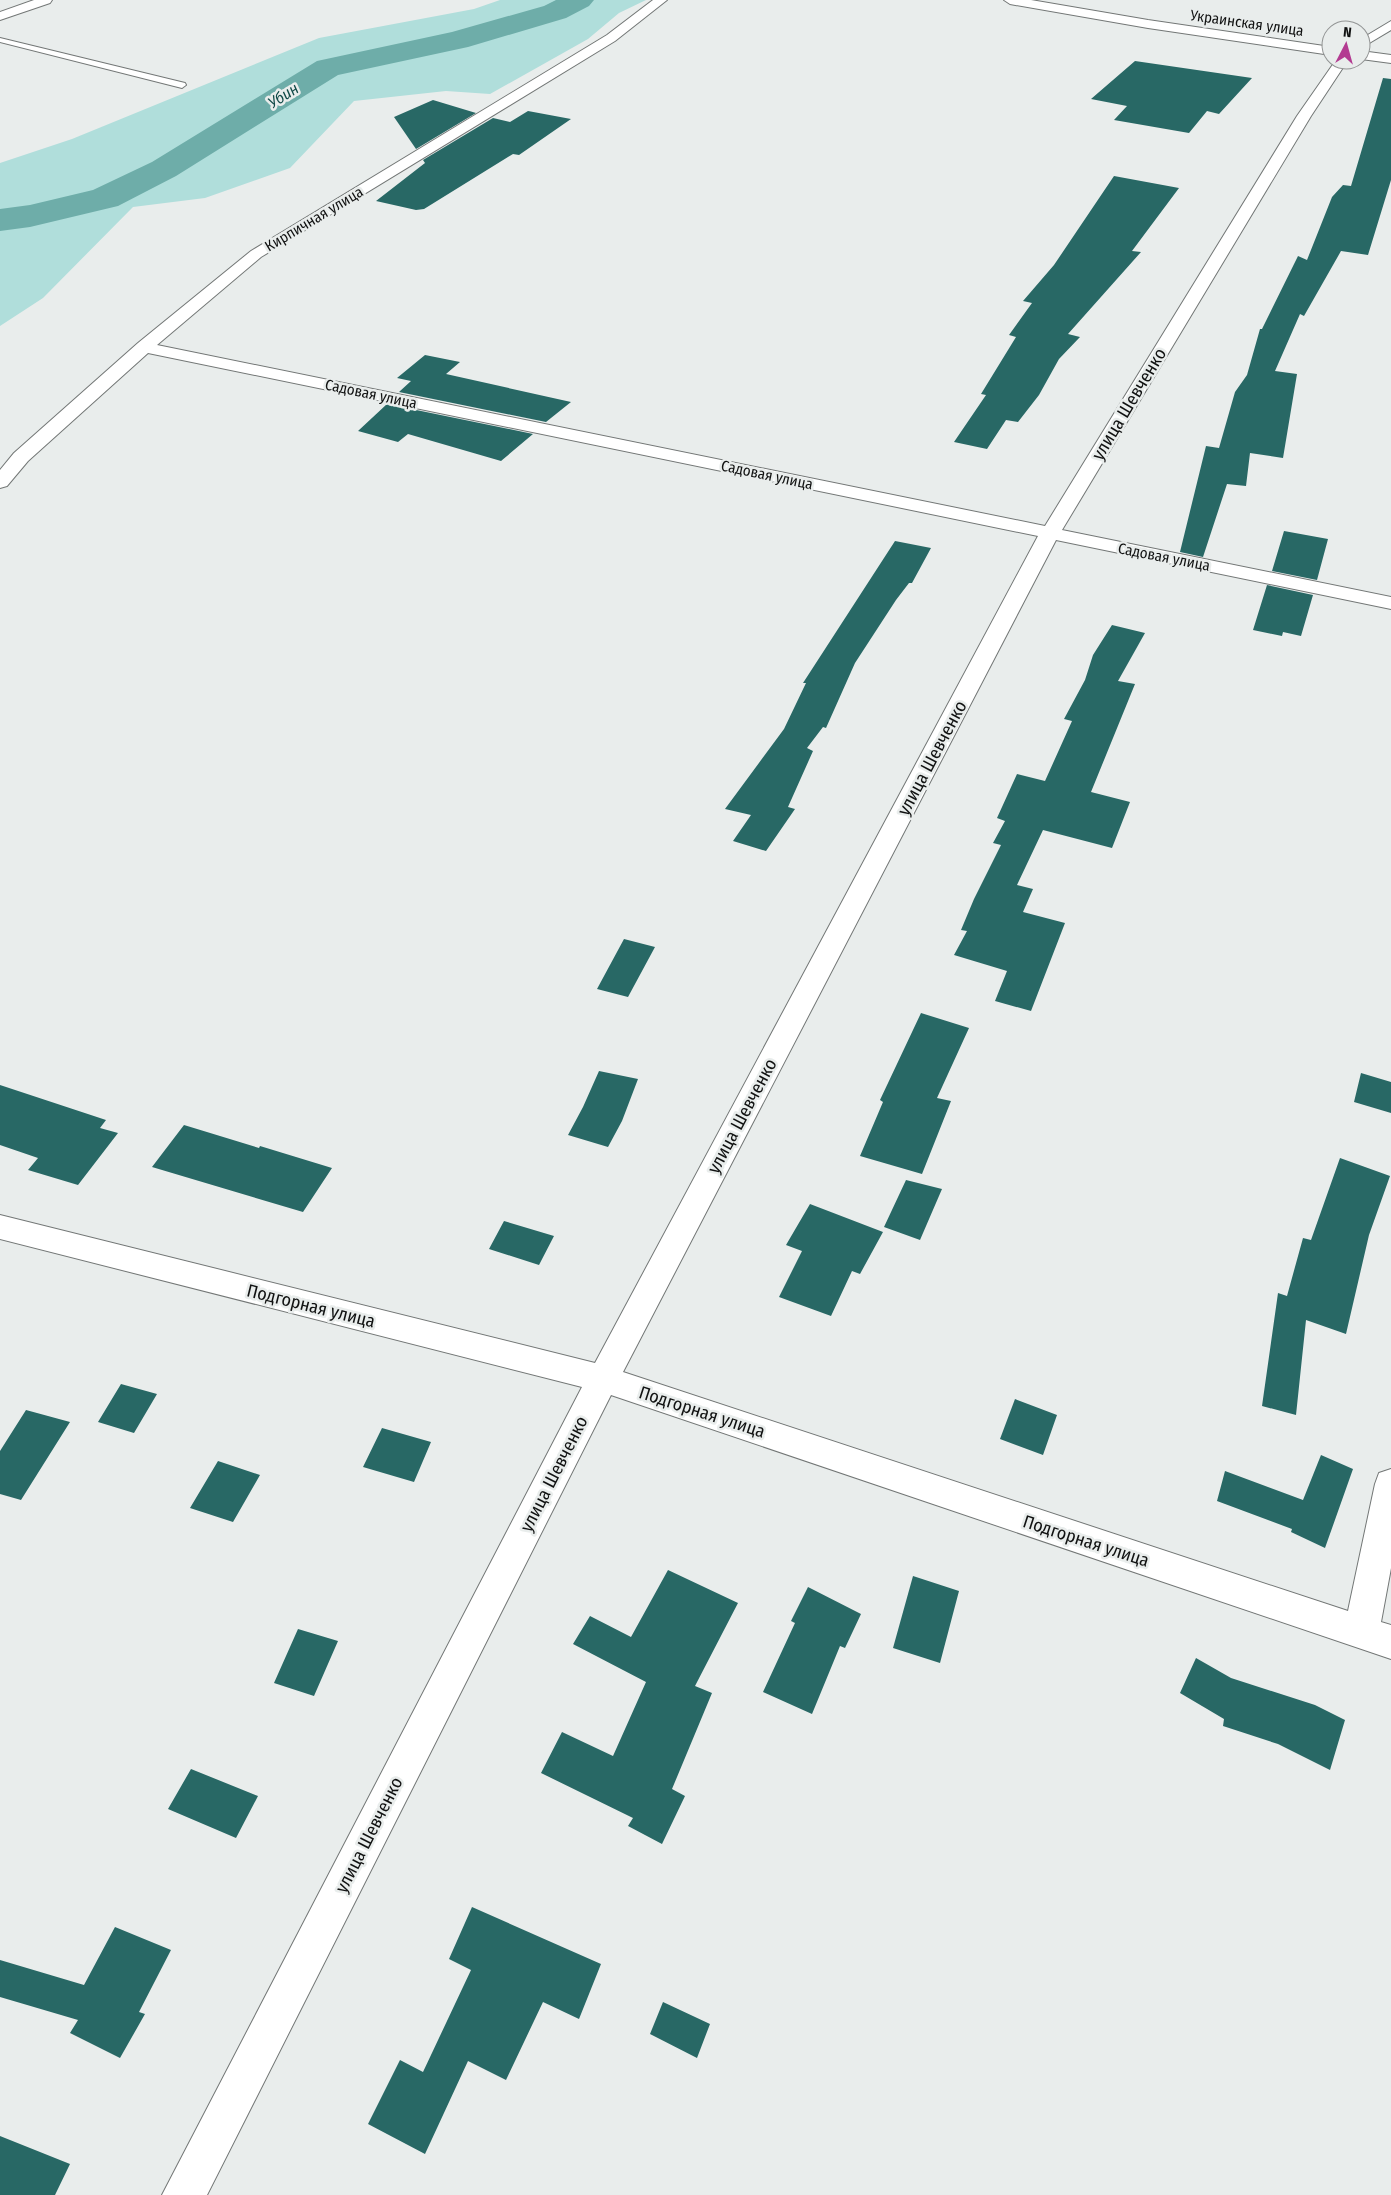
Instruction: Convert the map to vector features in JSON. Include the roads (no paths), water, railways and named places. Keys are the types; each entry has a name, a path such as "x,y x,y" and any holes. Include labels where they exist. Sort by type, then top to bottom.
{"street":[{"path":"0,16 46,0"},
{"name":"Кирпичная улица","path":"0,482 21,457 144,348 256,254 611,38 662,0"},
{"name":"Украинская улица","path":"1010,0 1148,24 1321,50"},
{"path":"1371,38 1391,25"},
{"path":"1371,57 1391,59"},
{"name":"улица Шевченко","path":"184,2195 602,1379 1050,534 1304,116 1335,70"},
{"name":"Садовая улица","path":"144,348 1391,602"},
{"name":"Подгорная улица","path":"0,1227 602,1379 1376,1637"},
{"path":"1376,1637 1391,1484"}],"lane":[{"path":"0,40 182,85"}],"waterway":[{"name":"Убин","path":"0,220 30,216 105,198 164,169 328,68 457,40 555,12 579,0"}]}
